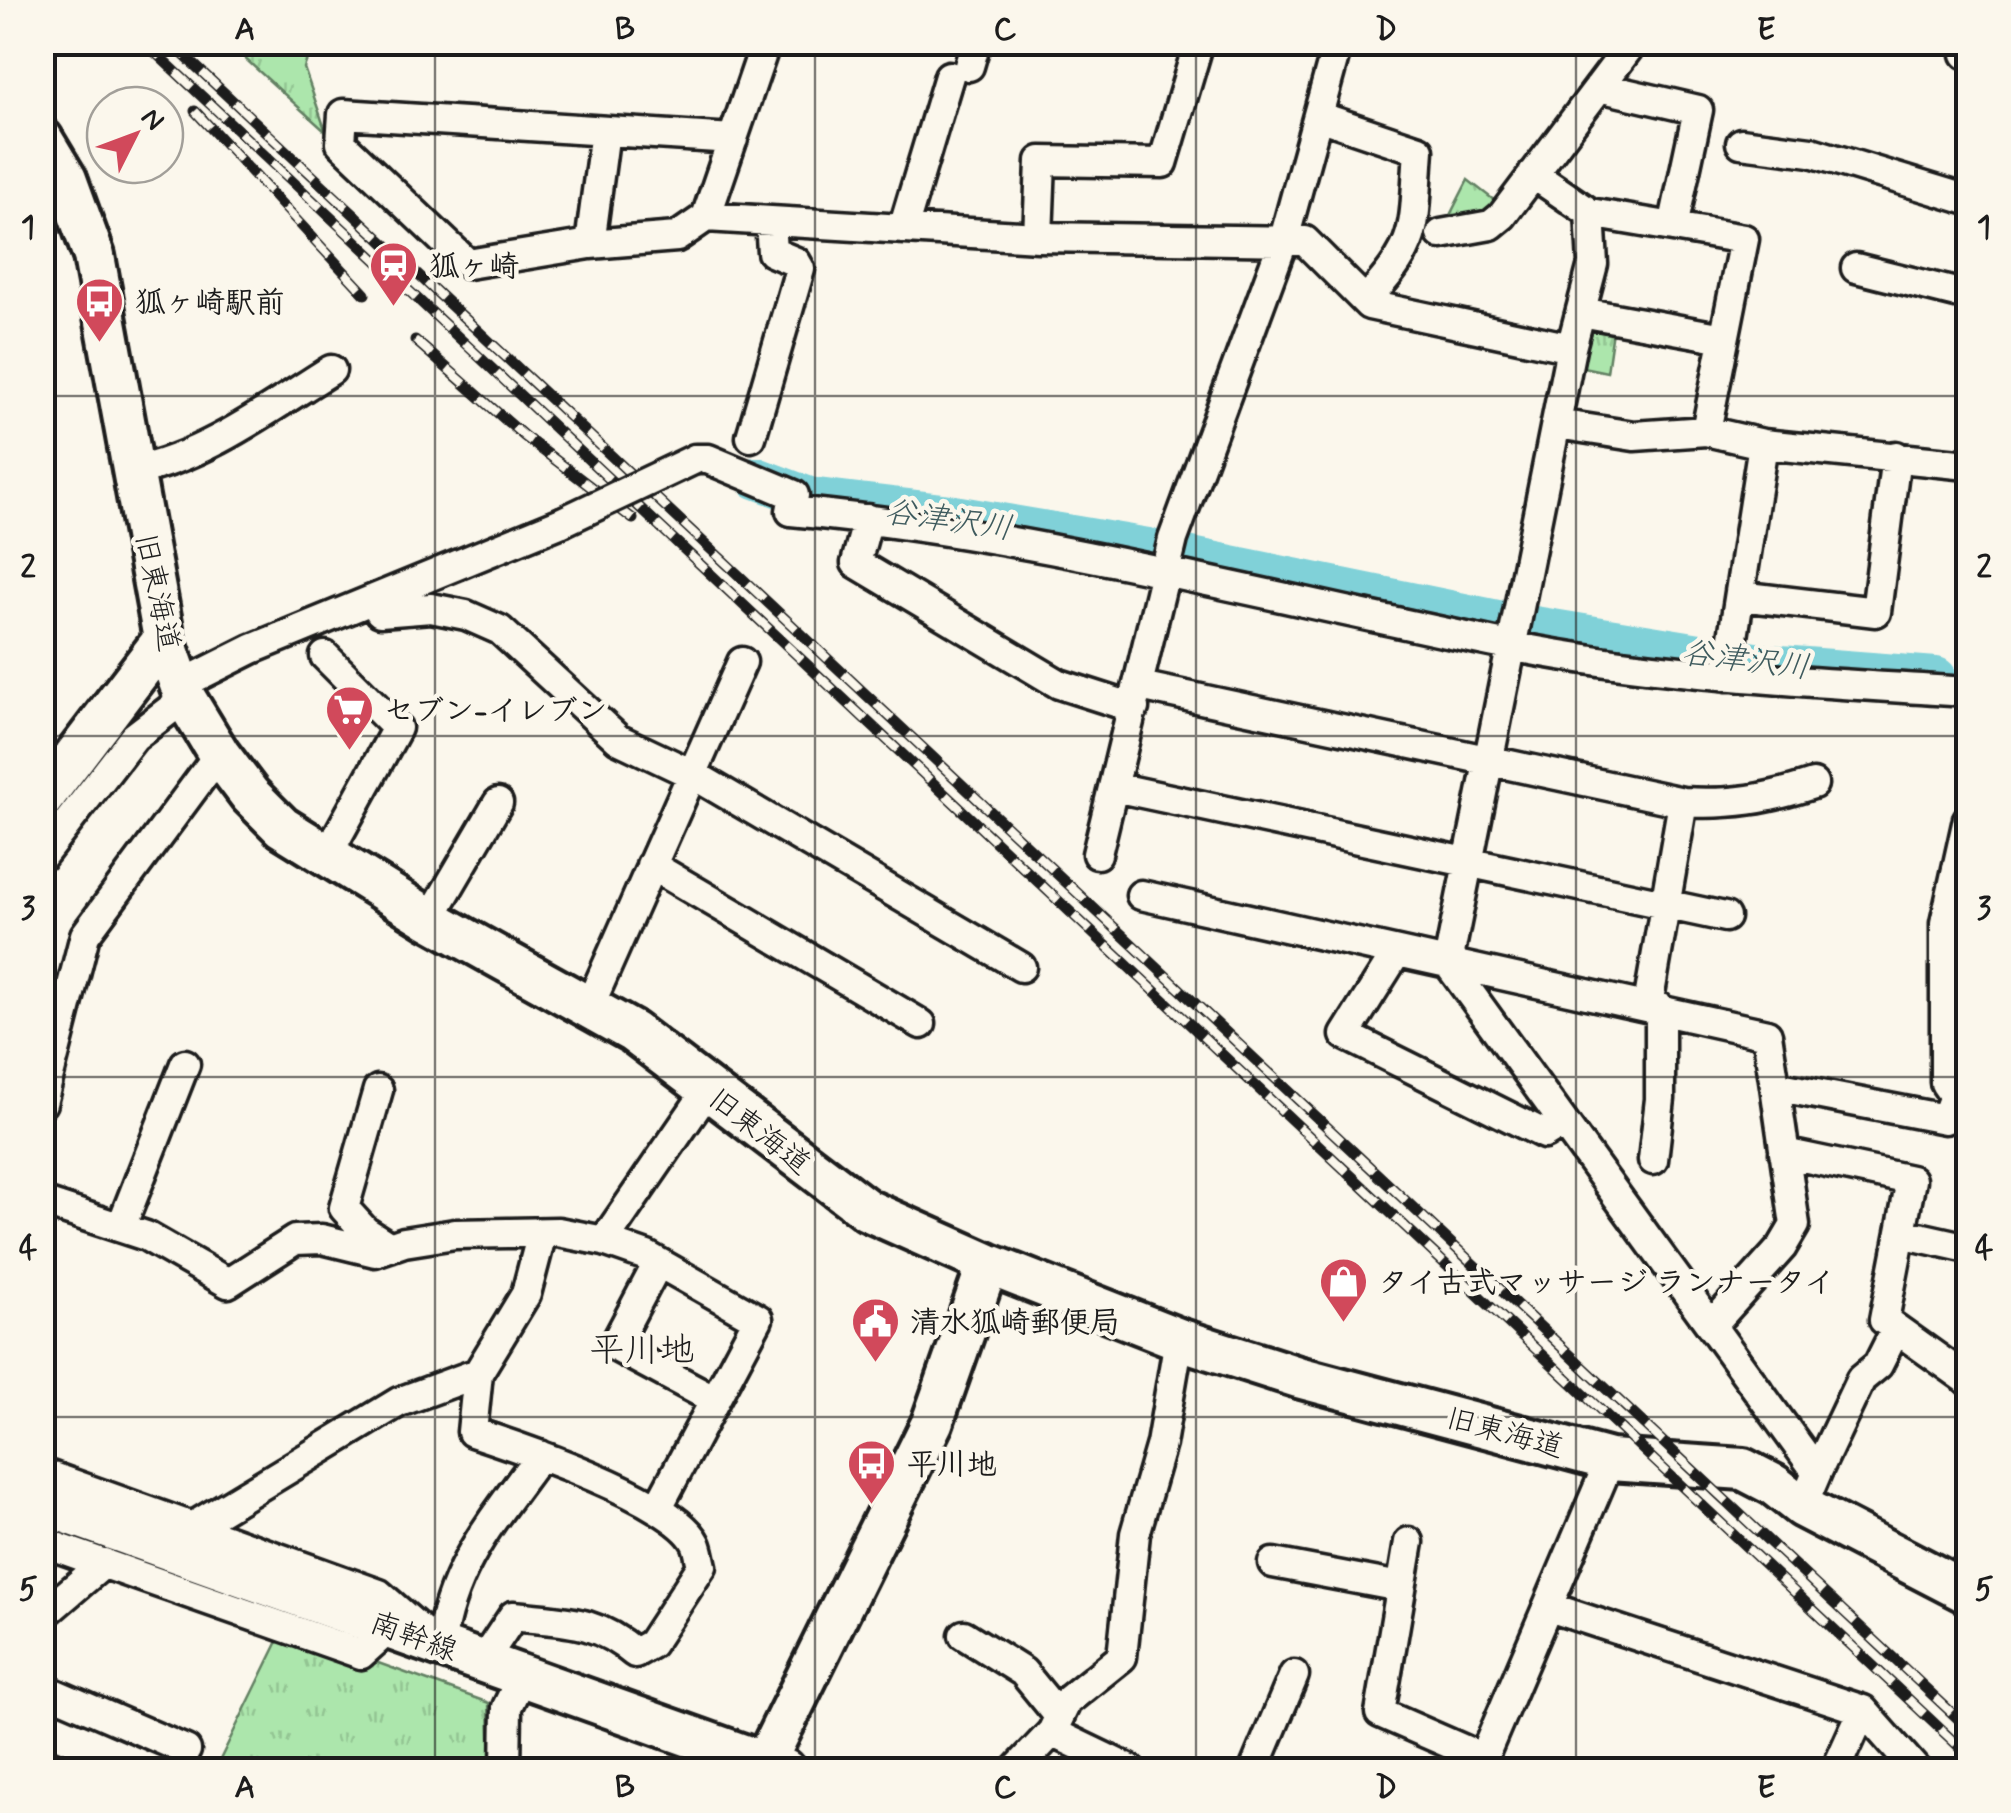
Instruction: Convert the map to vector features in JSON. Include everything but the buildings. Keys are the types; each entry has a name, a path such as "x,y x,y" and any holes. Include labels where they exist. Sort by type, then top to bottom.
{"street":[{"path":"733,140 343,114 341,142 468,264 590,244 677,237 706,217 733,140 766,42"},
{"path":"1038,237 1041,161 1164,163 1199,42"},
{"path":"1096,854 1173,538 1284,239 1338,42"},
{"path":"1441,234 1491,226 1633,42"},
{"path":"903,229 964,61"},
{"path":"1600,87 1698,110 1673,227"},
{"path":"1318,116 1419,150 1413,236 1400,264 1366,301"},
{"path":"590,244 605,131"},
{"name":"旧東海道","path":"42,139 66,179 94,256 164,639 182,692 219,754 282,827 430,919 633,1032 866,1210 988,1264 1179,1339 1298,1377 1610,1460 1743,1468 1774,1484 1810,1490 1968,1593"},
{"path":"1741,142 1811,152 1968,200"},
{"path":"1534,174 1590,213 1744,240 1706,430"},
{"path":"1590,213 1593,264 1571,348 1448,964 1712,1325 1810,1490"},
{"path":"706,217 1038,237 1305,241 1366,301 1571,348"},
{"path":"751,438 800,269 796,262 772,252 770,221"},
{"path":"1856,268 1968,296"},
{"path":"1580,312 1724,338"},
{"path":"134,471 165,465 244,424 331,370"},
{"path":"1557,424 1634,436 1706,430 1763,444 1968,465"},
{"path":"1726,676 1763,444"},
{"path":"1740,596 1876,612 1896,456"},
{"path":"42,856 134,737 182,692 252,649 562,522 696,459 708,459 794,495 790,511 868,518 1166,570 1514,647 1726,676 1968,692"},
{"path":"868,518 856,563 1059,684 1487,761 1683,802 1727,805 1766,800 1813,784"},
{"path":"374,601 380,612 431,608 466,615 500,630 618,739 694,775 1021,966"},
{"path":"42,798 164,639"},
{"path":"325,656 397,728 326,857"},
{"path":"588,1008 742,662"},
{"path":"42,1104 85,935 219,754"},
{"path":"1114,787 1725,917"},
{"path":"430,919 498,802"},
{"path":"1653,1160 1660,1099 1654,1006 1683,802"},
{"path":"1775,1086 1944,1119 1954,1096 1945,1082 1957,953 1945,923 1968,820"},
{"path":"651,865 921,1024"},
{"path":"1141,896 1654,1006 1767,1034 1795,1225 1782,1247 1712,1325"},
{"path":"1397,952 1345,1035 1544,1134 1562,1123"},
{"path":"121,1228 185,1064"},
{"path":"378,1090 344,1208 364,1231 390,1247"},
{"path":"604,1241 707,1091"},
{"path":"1784,1154 1911,1180 1884,1320 1968,1380"},
{"path":"42,1202 146,1236 228,1283 295,1240 322,1239 375,1252 455,1234 542,1233 604,1241 658,1263 758,1318 658,1507"},
{"path":"483,1661 513,1616 608,1630 634,1653 652,1644 702,1566 696,1540 658,1507 540,1455 472,1432 478,1372 526,1294 542,1233"},
{"path":"1901,1233 1968,1248"},
{"path":"658,1263 614,1346 714,1400"},
{"path":"770,1768 932,1422 988,1264"},
{"path":"1810,1490 1861,1378 1878,1365 1896,1329"},
{"path":"1016,1770 1055,1724 1067,1701 1122,1657 1135,1534 1161,1444 1179,1339"},
{"path":"194,1526 398,1402 478,1372"},
{"path":"440,1646 445,1613 464,1561 540,1455"},
{"path":"1408,1542 1380,1713 1480,1764 1610,1460"},
{"path":"42,1473 378,1594 440,1646"},
{"name":"南幹線","path":"42,1504 390,1627 770,1768"},
{"path":"42,1542 362,1654 390,1627"},
{"path":"1274,1563 1400,1587"},
{"path":"42,1616 104,1564"},
{"path":"1549,1607 1862,1710 1916,1770"},
{"path":"964,1635 1022,1672 1055,1724 1131,1770"},
{"path":"1254,1770 1294,1675"},
{"path":"506,1770 508,1707 522,1676"},
{"path":"42,1688 186,1750"},
{"path":"1836,1770 1862,1710"},
{"path":"42,1762 64,1770"}],"green space":[{"path":"313,43 304,68 326,132 230,45"},
{"path":"1468,180 1499,204 1491,217 1447,221"},
{"path":"1589,324 1614,324 1607,372 1578,366"},
{"path":"284,1629 489,1703 491,1770 215,1770"}],"waterway":[{"name":"谷津沢川","path":"756,478 809,498 942,514 1148,549 1503,622 1767,665 1936,678"}],"railway":[{"path":"144,42 1968,1755"},
{"path":"170,42 1968,1728"},
{"path":"195,111 365,294"},
{"path":"415,340 524,436 633,519"}],"place":[{"name":"狐ヶ崎","path":"394,308"},
{"name":"狐ヶ崎駅前","path":"100,344"},
{"name":"セブン-イレブン","path":"349,752"},
{"name":"タイ古式マッサージ ランナータイ","path":"1343,1324"},
{"name":"清水狐崎郵便局","path":"875,1364"},
{"name":"平川地","path":"872,1506"}],"district":[{"name":"平川地","path":"642,1349"}]}
